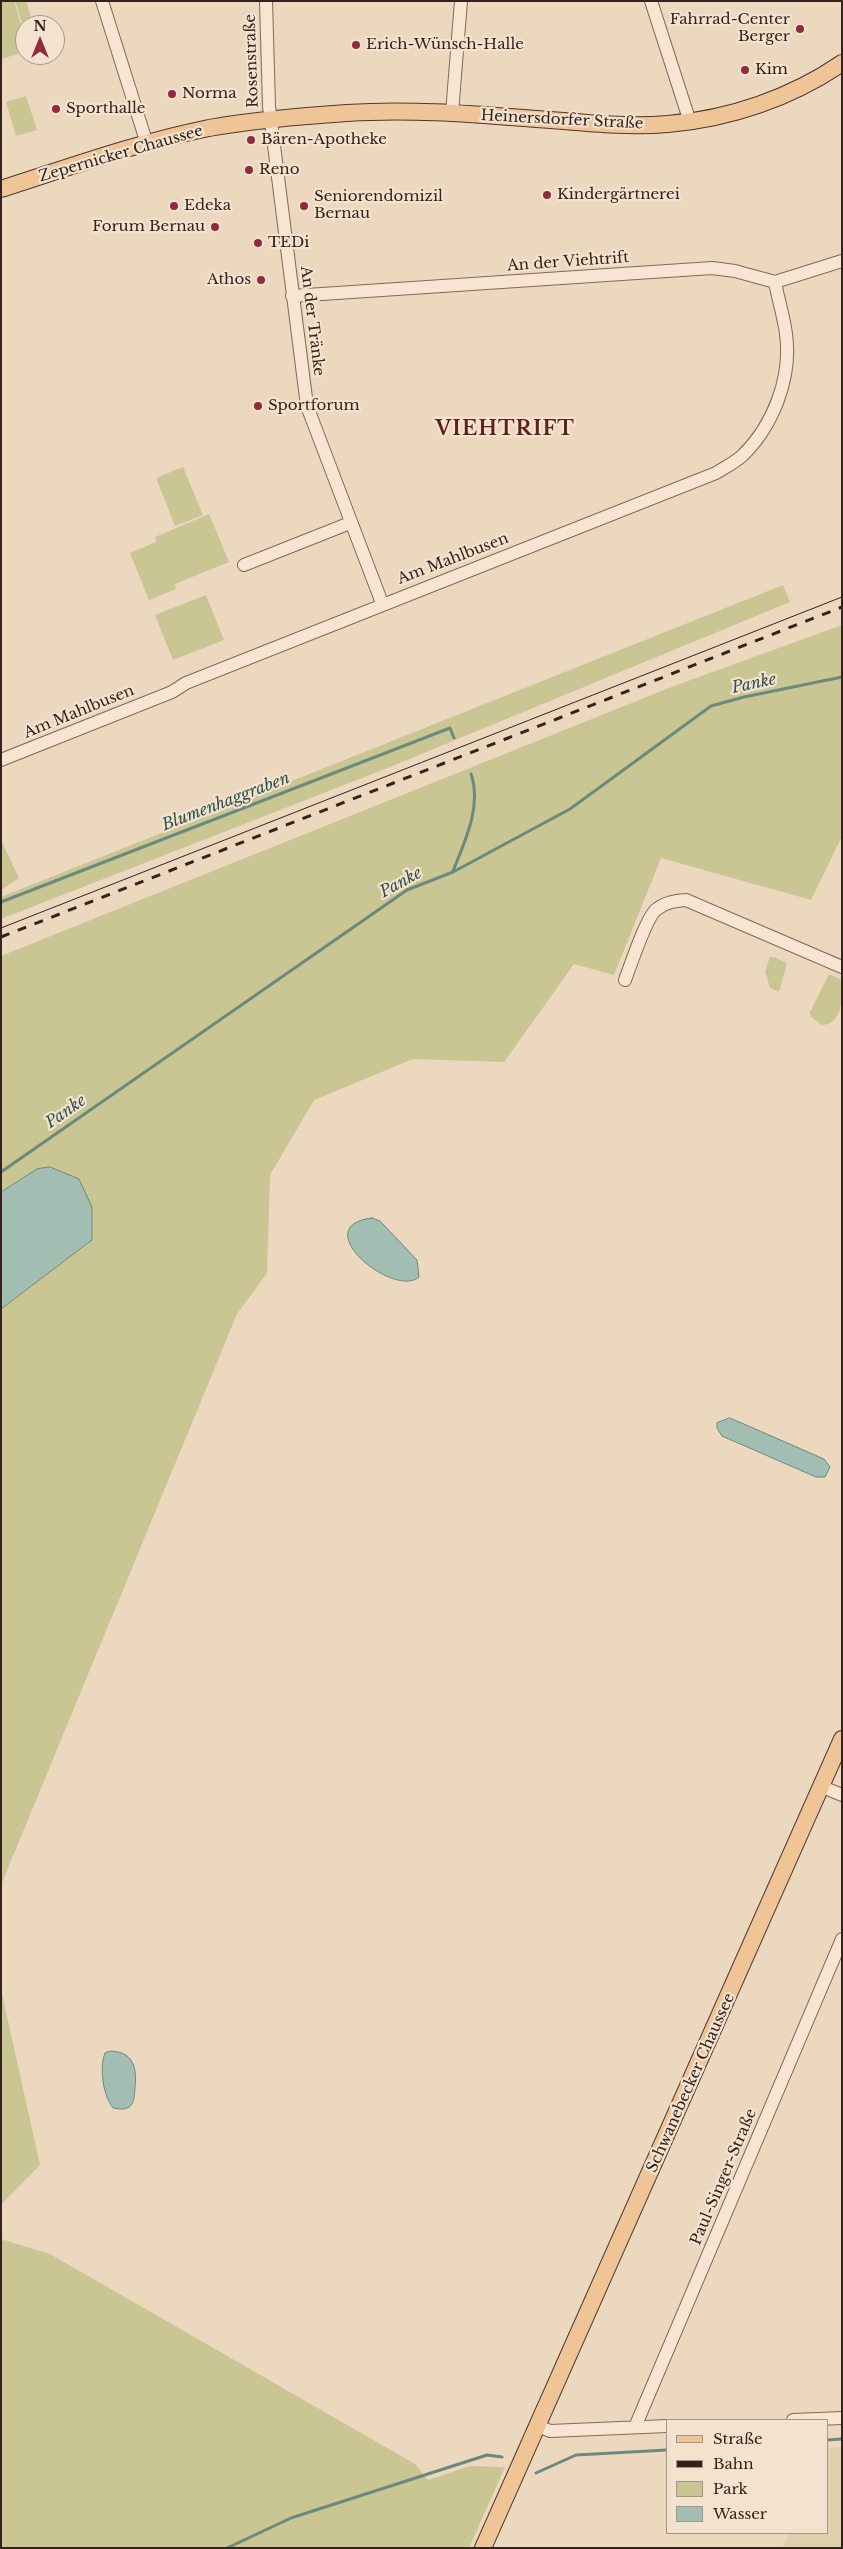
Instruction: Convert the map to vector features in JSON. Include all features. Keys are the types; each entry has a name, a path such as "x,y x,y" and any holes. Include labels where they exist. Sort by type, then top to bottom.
{"main road":[{"name":"Heinersdorfer Straße","path":"271,119 349,113 452,114 640,126 690,122 732,112 792,92 842,63"},
{"name":"Zepernicker Chaussee","path":"1,190 147,144 208,128 271,119"},
{"name":"Schwanebecker Chaussee","path":"483,2548 842,1739"}],"street":[{"path":"102,1 147,144"},
{"path":"452,114 461,1"},
{"path":"651,1 690,122"},
{"name":"Rosenstraße","path":"266,2 271,119"},
{"name":"An der Tränke","path":"271,119 306,406 382,604"},
{"path":"775,282 842,261"},
{"name":"An der Viehtrift","path":"292,296 712,268 735,270 775,282"},
{"name":"Am Mahlbusen","path":"1,760 144,704 172,692 186,683 382,604 716,473 741,456 762,432 777,405 782,390 787,339 775,282"},
{"path":"244,565 350,523"},
{"path":"625,980 655,910 669,902 686,900 842,967"},
{"path":"820,1786 842,1795"},
{"name":"Paul-Singer-Straße","path":"636,2427 842,1939"},
{"path":"818,2419 842,2418"},
{"path":"535,2433 666,2426"}],"shaded area":[{"path":"842,2447 842,2548 782,2548 789,2534 828,2534 828,2448"}],"green space":[{"path":"1,1 14,1 18,15 15,15 15,55 1,59"},
{"path":"15,1 26,1 30,15 19,15"},
{"path":"26,96 37,130 16,136 6,102"},
{"path":"183,467 203,515 175,526 156,478"},
{"path":"209,514 229,562 175,584 176,589 149,600 130,553 156,542 155,537"},
{"path":"783,585 790,602 385,769 1,919 1,897"},
{"path":"206,595 224,640 173,660 155,615"},
{"path":"842,625 842,836 811,900 661,858 614,975 574,964 504,1062 413,1059 314,1100 270,1175 267,1273 237,1314 1,1885 1,1309 92,1240 37,1169 1,1192 1,956 674,686"},
{"path":"1,840 19,878 1,890"},
{"path":"770,957 787,963 779,992 770,988 765,971"},
{"path":"829,974 842,980 841,1002 838,1015 834,1020 829,1024 822,1025 811,1017 810,1012"},
{"path":"1,1989 40,2165 1,2205"},
{"path":"1,2239 50,2254 415,2464 428,2480 470,2466 505,2467 469,2548 1,2548"}],"water":[{"path":"50,1167 79,1179 92,1207 92,1240 1,1309 1,1192 37,1169"},
{"path":"372,1218 380,1221 417,1260 419,1277 407,1281 392,1278 375,1270 361,1259 351,1246 348,1234 354,1224"},
{"path":"730,1418 824,1459 830,1467 825,1477 816,1477 722,1436 717,1428 717,1423"},
{"path":"111,2051 125,2054 132,2062 134,2068 134,2098 131,2105 126,2109 113,2108 104,2089 103,2059 105,2053"}],"waterway":[{"name":"Panke","path":"1,1172 407,890 453,872 570,809 711,706 744,697 842,677"},
{"name":"Blumenhaggraben","path":"1,902 450,728 454,738"},
{"path":"453,871 471,823 475,798 471,774"},
{"path":"828,2440 842,2439"},
{"path":"536,2473 576,2455 666,2450"},
{"path":"227,2548 291,2518 487,2455 502,2457"}],"tram line":[{"path":"1,928 842,597"}],"railway":[{"path":"1,937 842,607"}],"place":[{"name":"Fahrrad-Center Berger","path":"800,29"},
{"name":"Erich-Wünsch-Halle","path":"356,45"},
{"name":"Kim","path":"745,70"},
{"name":"Norma","path":"172,94"},
{"name":"Sporthalle","path":"56,109"},
{"name":"Bären-Apotheke","path":"251,140"},
{"name":"Reno","path":"249,170"},
{"name":"Kindergärtnerei","path":"547,195"},
{"name":"Edeka","path":"174,206"},
{"name":"Seniorendomizil Bernau","path":"304,206"},
{"name":"Forum Bernau","path":"215,227"},
{"name":"TEDi","path":"258,243"},
{"name":"Athos","path":"261,280"},
{"name":"Sportforum","path":"258,406"}],"district":[{"name":"VIEHTRIFT","path":"505,429"}]}
